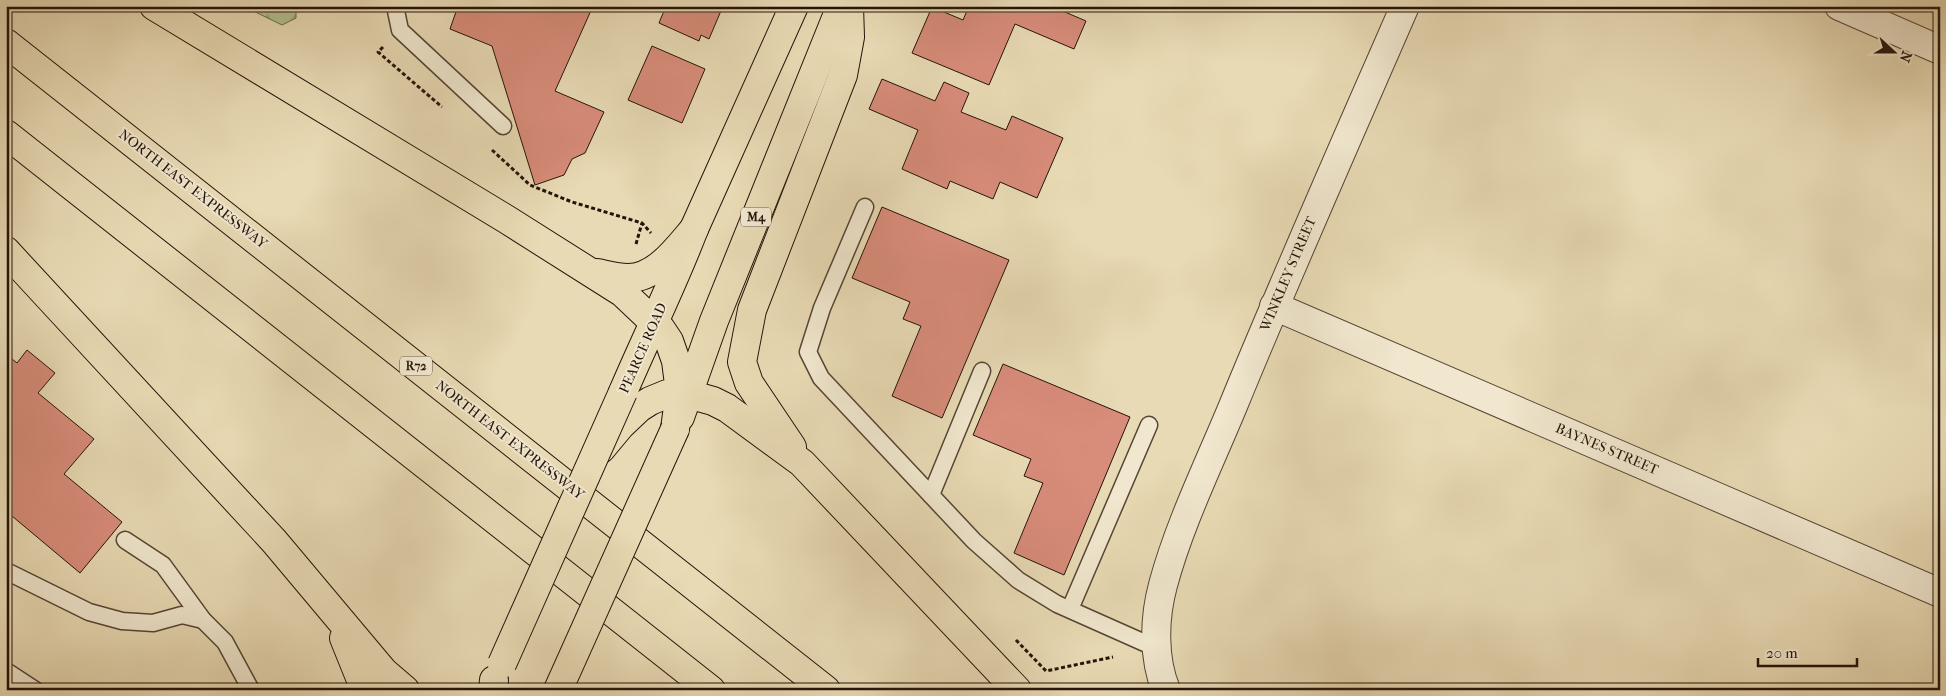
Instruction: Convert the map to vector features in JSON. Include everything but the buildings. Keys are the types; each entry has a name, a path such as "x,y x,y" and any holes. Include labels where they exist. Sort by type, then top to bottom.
{"main road":[{"path":"154,6 506,219 622,293 653,321 668,341 676,361 684,393 675,429 558,690"},
{"name":"PEARCE ROAD","path":"495,681 596,455 631,400 653,321 681,263 694,229 794,6"},
{"name":"M4","path":"684,393 841,6"},
{"path":"849,6 850,37 843,75 752,310 742,362 749,383 802,463 1016,690"},
{"name":"NORTH EAST EXPRESSWAY","path":"6,43 826,690"},
{"path":"6,134 711,690"},
{"path":"586,271 627,278 642,276 672,255 694,229"},
{"path":"6,251 274,541 384,672 405,690"},
{"path":"631,400 684,393 713,401 727,408 802,463"},
{"path":"313,588 348,644 365,690"}],"street":[{"name":"WINKLEY STREET","path":"1166,690 1156,648 1157,619 1162,587 1176,545 1274,306 1405,6"},
{"path":"1839,6 1940,50"},
{"name":"BAYNES STREET","path":"1274,306 1940,593"}],"lane":[{"path":"395,6 400,30 503,126"},
{"path":"865,207 822,308 808,352 821,378 974,541 1018,580 1057,604 1156,648"},
{"path":"931,495 982,371"},
{"path":"1070,609 1149,425"},
{"path":"126,540 163,565 203,620 225,642 251,690"},
{"path":"6,571 89,612 122,621 153,623 182,615 203,620"},
{"path":"6,671 35,690"}],"path":[{"path":"1012,636 1046,671 1130,653 1131,637"}],"green space":[{"path":"243,6 296,6 296,18 282,25"}]}
